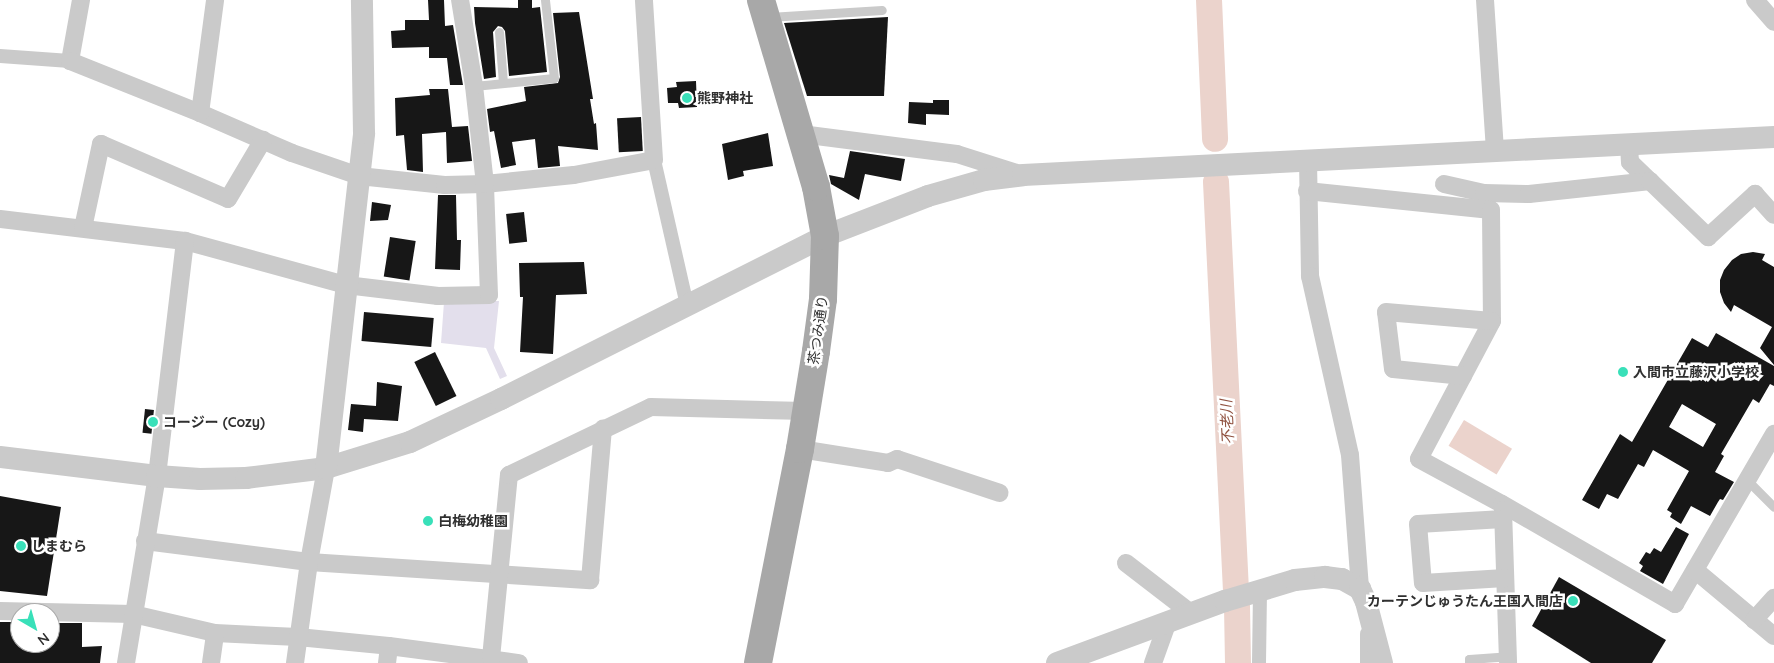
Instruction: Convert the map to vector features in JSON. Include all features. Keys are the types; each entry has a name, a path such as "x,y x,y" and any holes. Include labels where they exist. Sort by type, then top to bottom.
{"main road":[{"name":"茶つみ通り","path":"758,663 806,411 823,299 825,236 816,187 764,9"}],"street":[{"path":"70,61 81,0"},
{"path":"200,113 215,0"},
{"path":"295,663 309,562 326,468 364,133 362,0"},
{"path":"0,219 185,241 346,285 438,296 489,295 485,184 474,86 460,0"},
{"path":"644,0 654,160 687,305"},
{"path":"1485,0 1495,150"},
{"path":"1755,0 1774,22"},
{"path":"0,56 70,61 200,113 292,153 359,176 445,185 485,184 574,175 654,160"},
{"path":"801,134 957,154 1023,174"},
{"path":"0,457 157,476 246,478 326,468 410,442 501,399 825,236 928,196 984,180 1023,174 1774,137"},
{"path":"83,228 101,144 228,199 263,140"},
{"path":"1629,144 1630,162 1708,237 1755,194 1774,215"},
{"path":"1308,160 1307,191 1310,276 1350,455 1360,589 1370,616 1382,663"},
{"path":"1444,184 1484,193 1529,194 1650,180"},
{"path":"1307,191 1491,210 1492,321 1419,459 1503,512 1675,604 1774,434"},
{"path":"126,663 144,541 157,476 185,241"},
{"path":"1463,376 1393,369 1386,312 1492,321"},
{"path":"491,658 509,475 651,407 806,411"},
{"path":"144,541 309,562 590,580 603,429"},
{"path":"800,449 888,463 897,459 1000,493"},
{"path":"1503,512 1508,659"},
{"path":"1503,512 1418,524 1423,582 1505,578"},
{"path":"1126,563 1191,613"},
{"path":"1695,570 1774,636"},
{"path":"1057,663 1225,601 1295,580 1325,577 1342,579 1360,589"},
{"path":"1259,663 1260,591"},
{"path":"1754,620 1774,598"},
{"path":"0,611 133,614 215,633 298,637 388,655 452,659 491,658 519,663"},
{"path":"1369,663 1370,616"},
{"path":"1153,663 1168,621"},
{"path":"211,663 215,633"}],"lane":[{"path":"474,86 554,78 545,0"},
{"path":"764,9 882,10"},
{"path":"499,32 503,83"},
{"path":"1747,480 1774,507"},
{"path":"1469,663 1469,659 1508,659"}],"shaded area":[{"path":"499,301 494,348 507,376 500,379 486,348 441,343 444,302"},
{"path":"1464,420 1512,449 1497,475 1449,446"}],"building":[{"path":"428,0 444,0 445,26 453,25 463,85 450,85 447,58 429,58 429,47 392,48 391,31 405,30 405,20 429,20"},
{"path":"518,0 532,0 532,8 540,7 547,72 509,76 505,31 502,27 498,26 493,32 496,77 484,79 474,7 518,8"},
{"path":"579,12 593,99 590,99 594,124 596,123 598,150 558,146 560,166 538,168 535,139 512,142 516,165 501,168 494,131 490,132 487,109 526,101 524,87 558,83 560,77 553,13"},
{"path":"888,17 884,96 807,96 784,23"},
{"path":"696,81 697,107 679,108 678,103 668,103 667,88 677,87 676,82"},
{"path":"429,89 448,89 452,127 468,126 472,161 447,163 446,132 422,134 423,172 407,170 404,135 396,136 395,98 430,95"},
{"path":"933,100 949,100 949,115 926,114 926,125 908,123 909,102 933,103"},
{"path":"641,117 643,151 619,152 617,118"},
{"path":"768,133 773,166 743,171 744,176 728,180 722,144"},
{"path":"850,151 905,159 901,181 865,174 859,200 831,184 829,175 844,178"},
{"path":"438,195 456,195 457,240 461,240 460,270 435,269"},
{"path":"372,202 391,205 388,220 370,221"},
{"path":"524,212 527,242 509,244 506,214"},
{"path":"390,237 416,241 409,281 384,277"},
{"path":"1753,252 1765,254 1762,260 1774,267 1774,365 1760,348 1772,327 1734,305 1731,312 1724,303 1720,292 1720,280 1724,270 1732,260 1741,254"},
{"path":"584,262 587,294 556,295 553,354 520,352 523,297 520,297 519,263"},
{"path":"364,312 434,318 431,347 361,341"},
{"path":"1716,333 1774,366 1774,386 1770,384 1759,403 1753,399 1721,454 1724,456 1715,472 1734,482 1723,500 1720,499 1710,516 1691,506 1681,524 1670,517 1672,513 1667,510 1689,471 1653,450 1644,467 1638,464 1618,499 1607,494 1599,509 1582,500 1620,434 1632,442 1692,338 1708,347","holes":["1682,404 1716,424 1703,447 1669,427"]},
{"path":"435,352 456,396 436,406 414,362"},
{"path":"377,382 402,386 398,421 364,419 363,432 348,430 351,404 376,406"},
{"path":"145,409 154,410 151,434 142,433"},
{"path":"0,496 61,507 47,596 0,591"},
{"path":"1676,527 1689,534 1663,584 1640,571 1643,566 1639,563 1646,552 1650,554 1654,548 1661,552"},
{"name":"カーテンじゅうたん王国入間店","path":"1559,577 1666,640 1652,663 1591,663 1532,626"},
{"path":"0,622 10,622 10,653 60,653 60,623 82,623 82,647 102,646 100,663 0,663"}],"waterway":[{"name":"不老川","path":"1209,0 1215,139"},
{"name":"不老川","path":"1216,182 1237,606 1238,663"}],"place":[{"name":"熊野神社","path":"687,98"},
{"name":"入間市立藤沢小学校","path":"1623,372"},
{"name":"コージー (Cozy)","path":"153,422"},
{"name":"白梅幼稚園","path":"428,521"},
{"name":"しまむら","path":"21,546"},
{"name":"カーテンじゅうたん王国入間店","path":"1573,601"}]}
